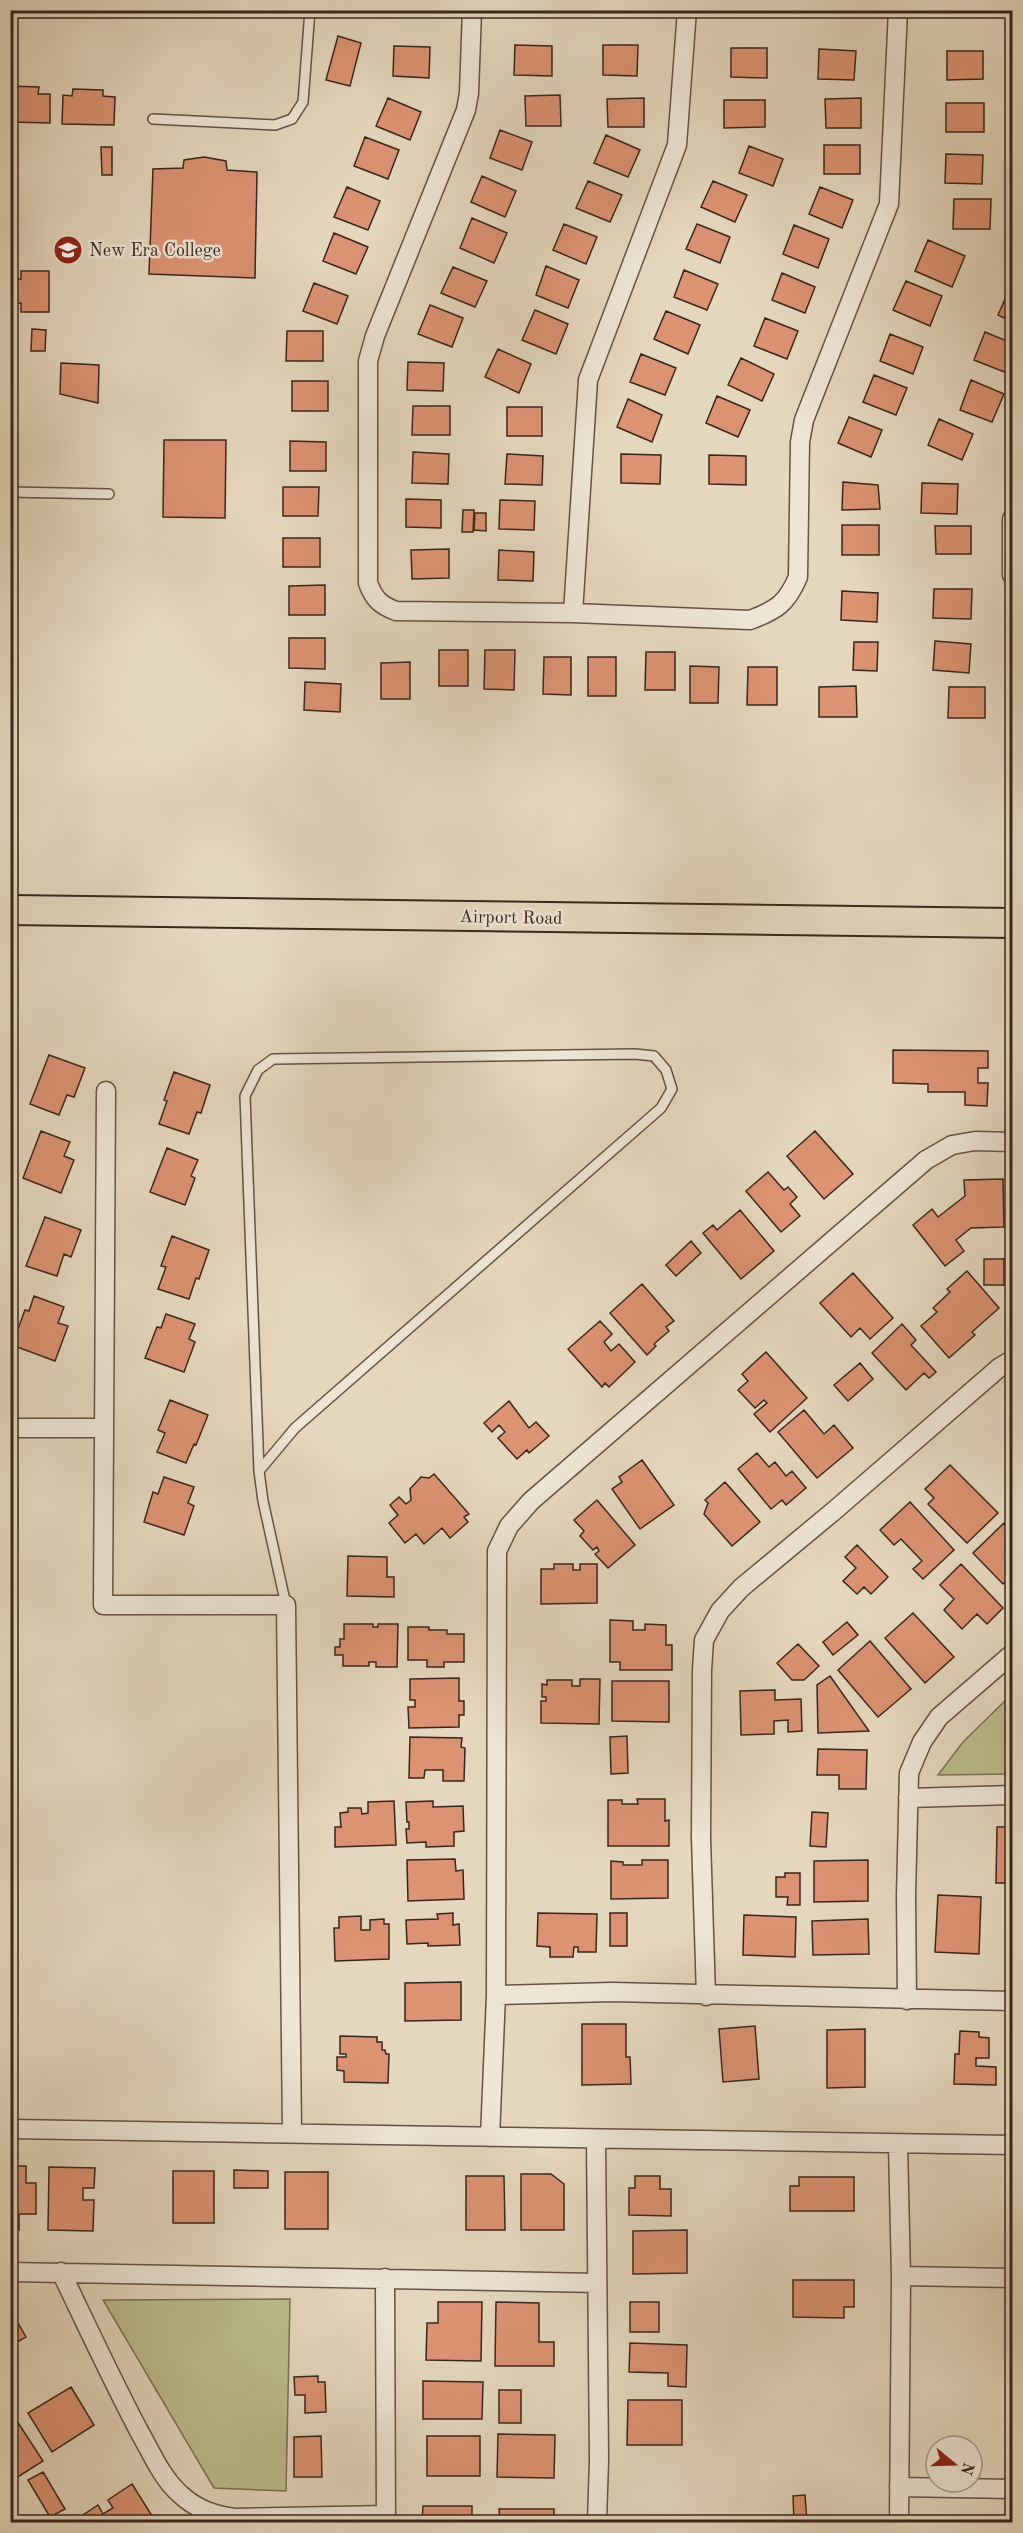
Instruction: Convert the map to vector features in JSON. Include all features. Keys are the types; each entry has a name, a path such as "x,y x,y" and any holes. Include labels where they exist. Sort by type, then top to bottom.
{"main road":[{"name":"Airport Road","path":"10,910 1012,922"}],"street":[{"path":"472,10 469,93 466,110 375,336 368,361 368,583 372,596 382,605 396,611 573,613 750,620 774,612 791,594 798,577 800,442 804,420 889,204 892,187 898,10"},
{"path":"573,613 588,380 677,145 687,10"},
{"path":"1012,519 1012,575"},
{"path":"106,1091 103,1605 286,1605 292,2132"},
{"path":"490,2137 496,1995 497,1551 509,1526 540,1494 926,1160 952,1145 975,1141 1012,1142"},
{"path":"706,1996 701,1838 704,1640 720,1611 741,1588 1000,1367 1012,1360"},
{"path":"10,1428 105,1428"},
{"path":"907,2000 909,1773 922,1742 939,1717 1012,1654"},
{"path":"908,1798 1012,1795"},
{"path":"496,1995 612,1992 706,1996 1012,2001"},
{"path":"10,2129 292,2132 898,2145 1012,2145"},
{"path":"596,2140 599,2460 597,2523"},
{"path":"898,2145 901,2276 899,2523"},
{"path":"10,2272 597,2283"},
{"path":"61,2272 123,2401 162,2473 193,2505 213,2515 234,2518 386,2519 385,2278"},
{"path":"901,2276 1012,2278"},
{"path":"899,2487 1012,2489"}],"lane":[{"path":"153,119 275,125 292,119 303,102 310,10"},
{"path":"10,492 109,494"},
{"path":"259,1471 296,1428 661,1108 672,1089 666,1070 654,1056 635,1054 273,1059 258,1070 245,1096 259,1471 263,1501 286,1605"}],"green space":[{"path":"1012,1694 1012,1774 938,1775 963,1742"},
{"path":"290,2299 286,2491 214,2488 103,2300"}],"building":[{"path":"338,36 361,43 350,86 326,80"},
{"path":"515,45 552,46 552,76 514,75"},
{"path":"603,45 638,45 637,76 603,75"},
{"path":"394,46 430,47 429,78 393,76"},
{"path":"731,48 767,48 767,78 731,77"},
{"path":"819,49 856,51 854,80 818,79"},
{"path":"947,51 983,51 983,79 947,80"},
{"path":"10,86 39,87 38,94 50,94 50,123 10,122"},
{"path":"73,89 103,90 103,96 115,97 114,125 62,124 63,95 72,96"},
{"path":"560,95 561,126 526,126 525,96"},
{"path":"388,98 421,112 410,140 376,126"},
{"path":"644,98 644,127 608,127 607,99"},
{"path":"861,98 861,128 826,128 825,99"},
{"path":"724,100 765,100 765,127 724,128"},
{"path":"946,103 984,103 984,132 946,132"},
{"path":"500,130 532,142 522,170 490,158"},
{"path":"606,135 640,150 628,177 594,163"},
{"path":"365,137 399,150 388,179 354,166"},
{"path":"824,145 860,145 860,174 824,174"},
{"path":"749,146 783,159 773,186 739,173"},
{"path":"101,147 112,147 112,175 102,175"},
{"path":"946,154 983,155 982,184 945,183"},
{"path":"204,157 226,161 227,170 257,172 255,278 149,274 153,169 183,168 184,160"},
{"path":"482,176 516,191 505,217 471,202"},
{"path":"588,181 622,195 610,222 576,208"},
{"path":"713,181 747,195 735,222 701,207"},
{"path":"347,187 380,201 368,230 334,217"},
{"path":"820,187 853,200 842,228 809,214"},
{"path":"954,199 991,199 990,229 953,229"},
{"path":"472,218 507,233 494,263 460,248"},
{"path":"564,224 597,237 586,264 553,250"},
{"path":"697,224 730,237 720,263 686,249"},
{"path":"794,225 829,239 818,268 783,254"},
{"path":"334,233 368,247 356,274 323,261"},
{"path":"928,240 965,256 952,287 915,271"},
{"path":"546,266 579,280 568,308 536,295"},
{"path":"453,267 487,281 475,307 441,293"},
{"path":"684,270 718,284 707,310 674,297"},
{"path":"21,271 49,271 49,312 21,312 21,303 14,304 14,279 21,279"},
{"path":"782,273 815,287 805,313 772,300"},
{"path":"906,281 942,296 930,326 893,310"},
{"path":"314,283 348,296 337,324 303,311"},
{"path":"1010,288 1012,289 1012,322 998,315"},
{"path":"430,305 463,318 452,347 418,334"},
{"path":"535,310 568,324 556,354 522,340"},
{"path":"666,311 700,325 688,354 654,339"},
{"path":"765,318 798,331 787,359 754,346"},
{"path":"32,329 46,330 45,351 31,351"},
{"path":"287,331 323,331 323,361 286,361"},
{"path":"985,332 1012,343 1012,359 1007,373 974,360"},
{"path":"890,334 923,347 913,374 880,361"},
{"path":"498,349 531,364 519,393 485,377"},
{"path":"641,354 676,368 665,395 630,382"},
{"path":"741,358 774,374 762,401 728,385"},
{"path":"408,362 444,363 443,391 407,390"},
{"path":"61,363 99,365 98,403 60,394"},
{"path":"874,375 907,388 896,415 863,402"},
{"path":"971,380 1004,394 992,422 960,410"},
{"path":"292,381 328,381 328,411 292,411"},
{"path":"717,396 750,410 738,437 706,423"},
{"path":"628,399 662,415 652,442 617,427"},
{"path":"413,406 450,406 450,435 412,435"},
{"path":"507,407 542,407 542,436 507,436"},
{"path":"849,417 882,430 871,457 838,443"},
{"path":"939,419 973,434 962,460 928,445"},
{"path":"164,440 226,440 225,518 163,517"},
{"path":"290,441 326,442 326,471 290,471"},
{"path":"413,452 449,454 448,484 412,483"},
{"path":"507,454 543,456 542,485 505,484"},
{"path":"621,454 661,455 660,484 621,483"},
{"path":"709,455 746,456 746,485 709,484"},
{"path":"843,482 878,485 880,509 842,510"},
{"path":"922,483 958,484 957,514 921,513"},
{"path":"283,487 319,487 318,516 283,516"},
{"path":"406,499 441,500 441,528 406,527"},
{"path":"500,500 535,501 534,530 499,529"},
{"path":"463,510 474,510 473,532 462,532"},
{"path":"475,513 486,513 486,531 474,530"},
{"path":"842,525 879,525 879,555 842,555"},
{"path":"935,526 971,526 971,554 936,554"},
{"path":"283,538 320,538 320,567 283,567"},
{"path":"449,549 449,578 412,579 411,550"},
{"path":"499,550 534,552 533,581 498,580"},
{"path":"325,585 325,615 289,615 289,586"},
{"path":"934,589 972,589 971,619 933,618"},
{"path":"842,591 878,593 877,622 841,620"},
{"path":"289,638 325,638 325,669 289,668"},
{"path":"935,641 971,644 969,673 933,670"},
{"path":"854,642 878,642 877,671 853,670"},
{"path":"439,650 468,650 468,686 439,686"},
{"path":"485,650 515,650 514,690 484,689"},
{"path":"646,652 675,652 675,690 645,690"},
{"path":"544,657 571,657 571,695 543,694"},
{"path":"588,657 616,657 616,696 588,696"},
{"path":"410,662 410,699 381,699 381,663"},
{"path":"690,666 719,667 718,703 690,703"},
{"path":"748,667 777,667 777,705 747,705"},
{"path":"305,682 341,684 340,712 304,710"},
{"path":"856,686 857,717 819,717 819,687"},
{"path":"949,687 985,687 985,718 948,718"},
{"path":"893,1050 988,1051 988,1068 978,1068 978,1083 988,1083 987,1106 965,1105 965,1092 928,1092 928,1084 893,1083"},
{"path":"49,1055 85,1068 74,1097 67,1095 59,1115 30,1104"},
{"path":"174,1072 210,1085 201,1113 197,1112 189,1134 159,1124 167,1101 164,1100"},
{"path":"41,1131 70,1142 64,1156 74,1160 61,1193 23,1178"},
{"path":"815,1131 853,1174 824,1199 787,1156"},
{"path":"167,1148 198,1160 191,1176 195,1178 185,1205 150,1192"},
{"path":"768,1172 784,1190 788,1187 797,1197 790,1204 800,1216 781,1232 746,1191"},
{"path":"1003,1179 1004,1227 971,1228 956,1240 964,1251 945,1266 913,1225 932,1209 938,1217 965,1196 964,1180"},
{"path":"740,1210 774,1251 741,1279 703,1233 713,1225 717,1230"},
{"path":"45,1217 81,1230 71,1257 64,1254 57,1276 26,1266"},
{"path":"172,1236 209,1250 189,1299 158,1289 166,1267 161,1266"},
{"path":"691,1241 701,1253 676,1276 666,1265"},
{"path":"984,1259 1004,1259 1004,1285 984,1285"},
{"path":"967,1271 999,1308 972,1332 975,1335 949,1358 921,1326 937,1312 933,1308 950,1292 947,1289"},
{"path":"853,1273 893,1318 870,1339 860,1328 851,1337 820,1303"},
{"path":"642,1284 674,1321 666,1327 669,1331 654,1344 656,1346 647,1355 610,1313"},
{"path":"34,1296 64,1307 58,1323 68,1326 55,1361 12,1345 25,1310 29,1311"},
{"path":"166,1314 195,1324 189,1339 195,1342 184,1372 145,1358 157,1327 161,1328"},
{"path":"600,1321 612,1334 604,1342 611,1351 619,1344 635,1362 609,1387 605,1383 602,1387 568,1349"},
{"path":"902,1324 916,1340 911,1345 936,1372 929,1378 924,1373 906,1390 872,1353"},
{"path":"766,1352 807,1398 770,1432 754,1414 767,1403 764,1400 755,1408 738,1390 748,1381 742,1374"},
{"path":"860,1363 873,1379 848,1401 834,1385"},
{"path":"170,1400 208,1415 186,1463 157,1452 165,1433 158,1430"},
{"path":"509,1401 529,1428 536,1422 549,1436 529,1453 527,1450 517,1459 498,1438 505,1432 499,1425 492,1432 484,1423"},
{"path":"804,1410 824,1434 834,1425 853,1448 817,1478 778,1432"},
{"path":"757,1453 769,1467 775,1462 786,1476 792,1471 806,1488 786,1505 782,1500 771,1509 738,1469"},
{"path":"642,1460 674,1505 640,1529 612,1489 622,1482 619,1477"},
{"path":"950,1465 998,1513 967,1543 928,1504 934,1498 925,1489"},
{"path":"434,1474 469,1514 464,1517 468,1522 450,1538 442,1528 424,1544 416,1534 405,1543 389,1523 398,1515 390,1505 399,1497 406,1504 411,1500 410,1489 421,1477 429,1478"},
{"path":"164,1477 194,1487 188,1503 194,1506 184,1535 144,1522 153,1492 158,1494"},
{"path":"725,1482 760,1522 732,1546 704,1514 708,1503 705,1500"},
{"path":"597,1500 635,1545 608,1568 595,1554 599,1551 597,1547 593,1550 580,1536 584,1531 574,1520"},
{"path":"910,1502 954,1550 923,1579 913,1569 922,1561 901,1539 894,1545 880,1530"},
{"path":"1004,1523 1012,1532 1012,1575 1003,1584 973,1553"},
{"path":"857,1545 888,1577 871,1594 864,1587 857,1594 843,1581 856,1568 845,1557"},
{"path":"348,1556 387,1557 387,1577 394,1577 394,1597 347,1596"},
{"path":"554,1564 573,1564 573,1570 580,1570 580,1564 597,1564 597,1603 541,1604 541,1569 554,1569"},
{"path":"961,1564 1003,1608 987,1624 977,1614 962,1629 944,1610 954,1599 940,1585"},
{"path":"913,1613 954,1657 925,1683 885,1638"},
{"path":"610,1620 633,1621 633,1630 645,1630 645,1624 666,1625 666,1645 672,1645 672,1670 620,1670 620,1662 610,1662"},
{"path":"847,1622 858,1635 833,1655 823,1642"},
{"path":"344,1624 373,1624 373,1627 378,1627 378,1624 398,1624 397,1667 376,1667 376,1662 369,1662 369,1666 343,1666 343,1655 335,1655 335,1647 340,1647 340,1639 344,1639"},
{"path":"408,1627 429,1627 429,1630 447,1630 447,1634 464,1634 464,1662 444,1662 444,1667 427,1667 427,1660 408,1660"},
{"path":"870,1641 911,1689 878,1717 838,1670"},
{"path":"798,1644 819,1666 804,1680 792,1680 777,1663"},
{"path":"830,1676 869,1731 818,1733 817,1685"},
{"path":"459,1678 459,1701 464,1701 464,1715 459,1715 459,1727 409,1728 408,1707 415,1707 415,1700 410,1700 410,1679"},
{"path":"580,1679 600,1679 599,1724 541,1723 541,1701 546,1701 546,1697 542,1697 542,1684 547,1685 547,1680 572,1680 572,1686 580,1686"},
{"path":"612,1681 669,1681 669,1722 612,1721"},
{"path":"775,1690 775,1700 801,1699 802,1731 788,1732 788,1720 774,1721 774,1734 741,1735 740,1691"},
{"path":"627,1736 628,1773 611,1774 610,1737"},
{"path":"410,1737 462,1738 461,1747 465,1748 464,1781 443,1781 443,1770 425,1770 424,1778 409,1778"},
{"path":"818,1749 867,1750 866,1789 839,1789 839,1775 817,1775"},
{"path":"637,1799 665,1799 665,1821 669,1820 669,1846 608,1846 608,1800 622,1800 622,1804 638,1804"},
{"path":"394,1801 396,1845 335,1847 335,1827 341,1827 340,1813 348,1812 348,1808 361,1808 362,1814 368,1813 368,1802"},
{"path":"433,1801 433,1807 463,1806 464,1831 454,1832 454,1846 426,1847 426,1842 407,1843 406,1829 409,1829 409,1822 407,1822 406,1802"},
{"path":"812,1812 828,1813 826,1847 810,1846"},
{"path":"997,1827 1012,1827 1012,1883 996,1883"},
{"path":"455,1859 456,1871 463,1870 464,1899 408,1901 407,1860"},
{"path":"642,1860 668,1860 668,1898 611,1899 611,1861 623,1862 623,1865 642,1865"},
{"path":"868,1860 868,1901 814,1902 814,1861"},
{"path":"785,1873 800,1873 800,1905 787,1905 788,1897 776,1897 776,1877 785,1877"},
{"path":"938,1895 981,1897 979,1954 935,1952"},
{"path":"453,1913 453,1925 459,1924 460,1945 407,1944 406,1920 438,1919 437,1914"},
{"path":"538,1913 597,1914 596,1952 578,1952 578,1947 574,1947 573,1957 550,1957 550,1947 537,1946"},
{"path":"610,1913 627,1913 627,1946 610,1946"},
{"path":"744,1915 796,1917 795,1957 743,1955"},
{"path":"361,1916 361,1930 370,1930 370,1920 384,1919 384,1924 389,1924 389,1959 335,1961 334,1928 339,1928 339,1917"},
{"path":"868,1919 869,1954 813,1955 812,1921"},
{"path":"461,1982 461,2020 405,2021 405,1983"},
{"path":"582,2024 626,2024 626,2057 630,2057 631,2084 582,2085"},
{"path":"755,2026 759,2079 723,2082 719,2029"},
{"path":"865,2029 865,2087 827,2088 827,2030"},
{"path":"960,2031 979,2032 979,2037 989,2038 989,2058 976,2058 976,2066 996,2067 996,2085 954,2084 955,2054 959,2054"},
{"path":"340,2036 377,2037 377,2042 382,2042 382,2050 389,2054 388,2083 344,2082 344,2071 337,2070 337,2057 346,2057 346,2054 340,2054"},
{"path":"10,2166 26,2166 26,2183 36,2183 36,2214 19,2214 19,2230 10,2230"},
{"path":"49,2167 95,2168 94,2188 83,2188 83,2200 94,2200 93,2231 48,2230"},
{"path":"234,2170 268,2171 268,2188 234,2188"},
{"path":"173,2171 214,2171 214,2223 173,2223"},
{"path":"285,2172 328,2172 328,2229 285,2229"},
{"path":"521,2174 551,2174 564,2184 564,2230 521,2230"},
{"path":"466,2176 504,2176 505,2230 466,2230"},
{"path":"635,2176 660,2176 660,2189 671,2189 671,2216 629,2215 629,2188 635,2188"},
{"path":"799,2177 854,2177 854,2211 790,2211 790,2186 799,2186"},
{"path":"687,2230 687,2273 633,2274 633,2231"},
{"path":"793,2280 854,2280 854,2307 844,2307 844,2318 793,2317"},
{"path":"438,2302 482,2302 481,2361 426,2360 427,2323 438,2323"},
{"path":"496,2302 539,2303 539,2342 554,2342 554,2366 495,2366"},
{"path":"630,2302 659,2302 659,2332 630,2332"},
{"path":"10,2309 26,2337 10,2346"},
{"path":"630,2343 687,2345 686,2387 668,2386 668,2373 629,2372"},
{"path":"318,2376 318,2382 325,2382 326,2412 305,2413 305,2395 295,2395 294,2377"},
{"path":"423,2381 483,2382 482,2419 423,2419"},
{"path":"71,2387 94,2425 52,2452 28,2413"},
{"path":"499,2390 521,2390 521,2423 499,2423"},
{"path":"628,2400 682,2400 682,2445 627,2445"},
{"path":"17,2421 43,2461 10,2482 10,2426"},
{"path":"498,2434 555,2435 554,2478 497,2477"},
{"path":"321,2436 322,2477 294,2477 294,2437"},
{"path":"427,2436 480,2436 480,2476 427,2476"},
{"path":"43,2472 65,2509 50,2517 28,2480"},
{"path":"132,2484 154,2519 149,2522 87,2522 83,2515 98,2505 103,2514 113,2508 108,2500"},
{"path":"805,2495 807,2522 794,2522 793,2496"},
{"path":"423,2506 472,2506 472,2522 422,2522"},
{"path":"499,2509 554,2509 554,2522 500,2522"}],"place":[{"name":"New Era College","path":"68,250"}]}
